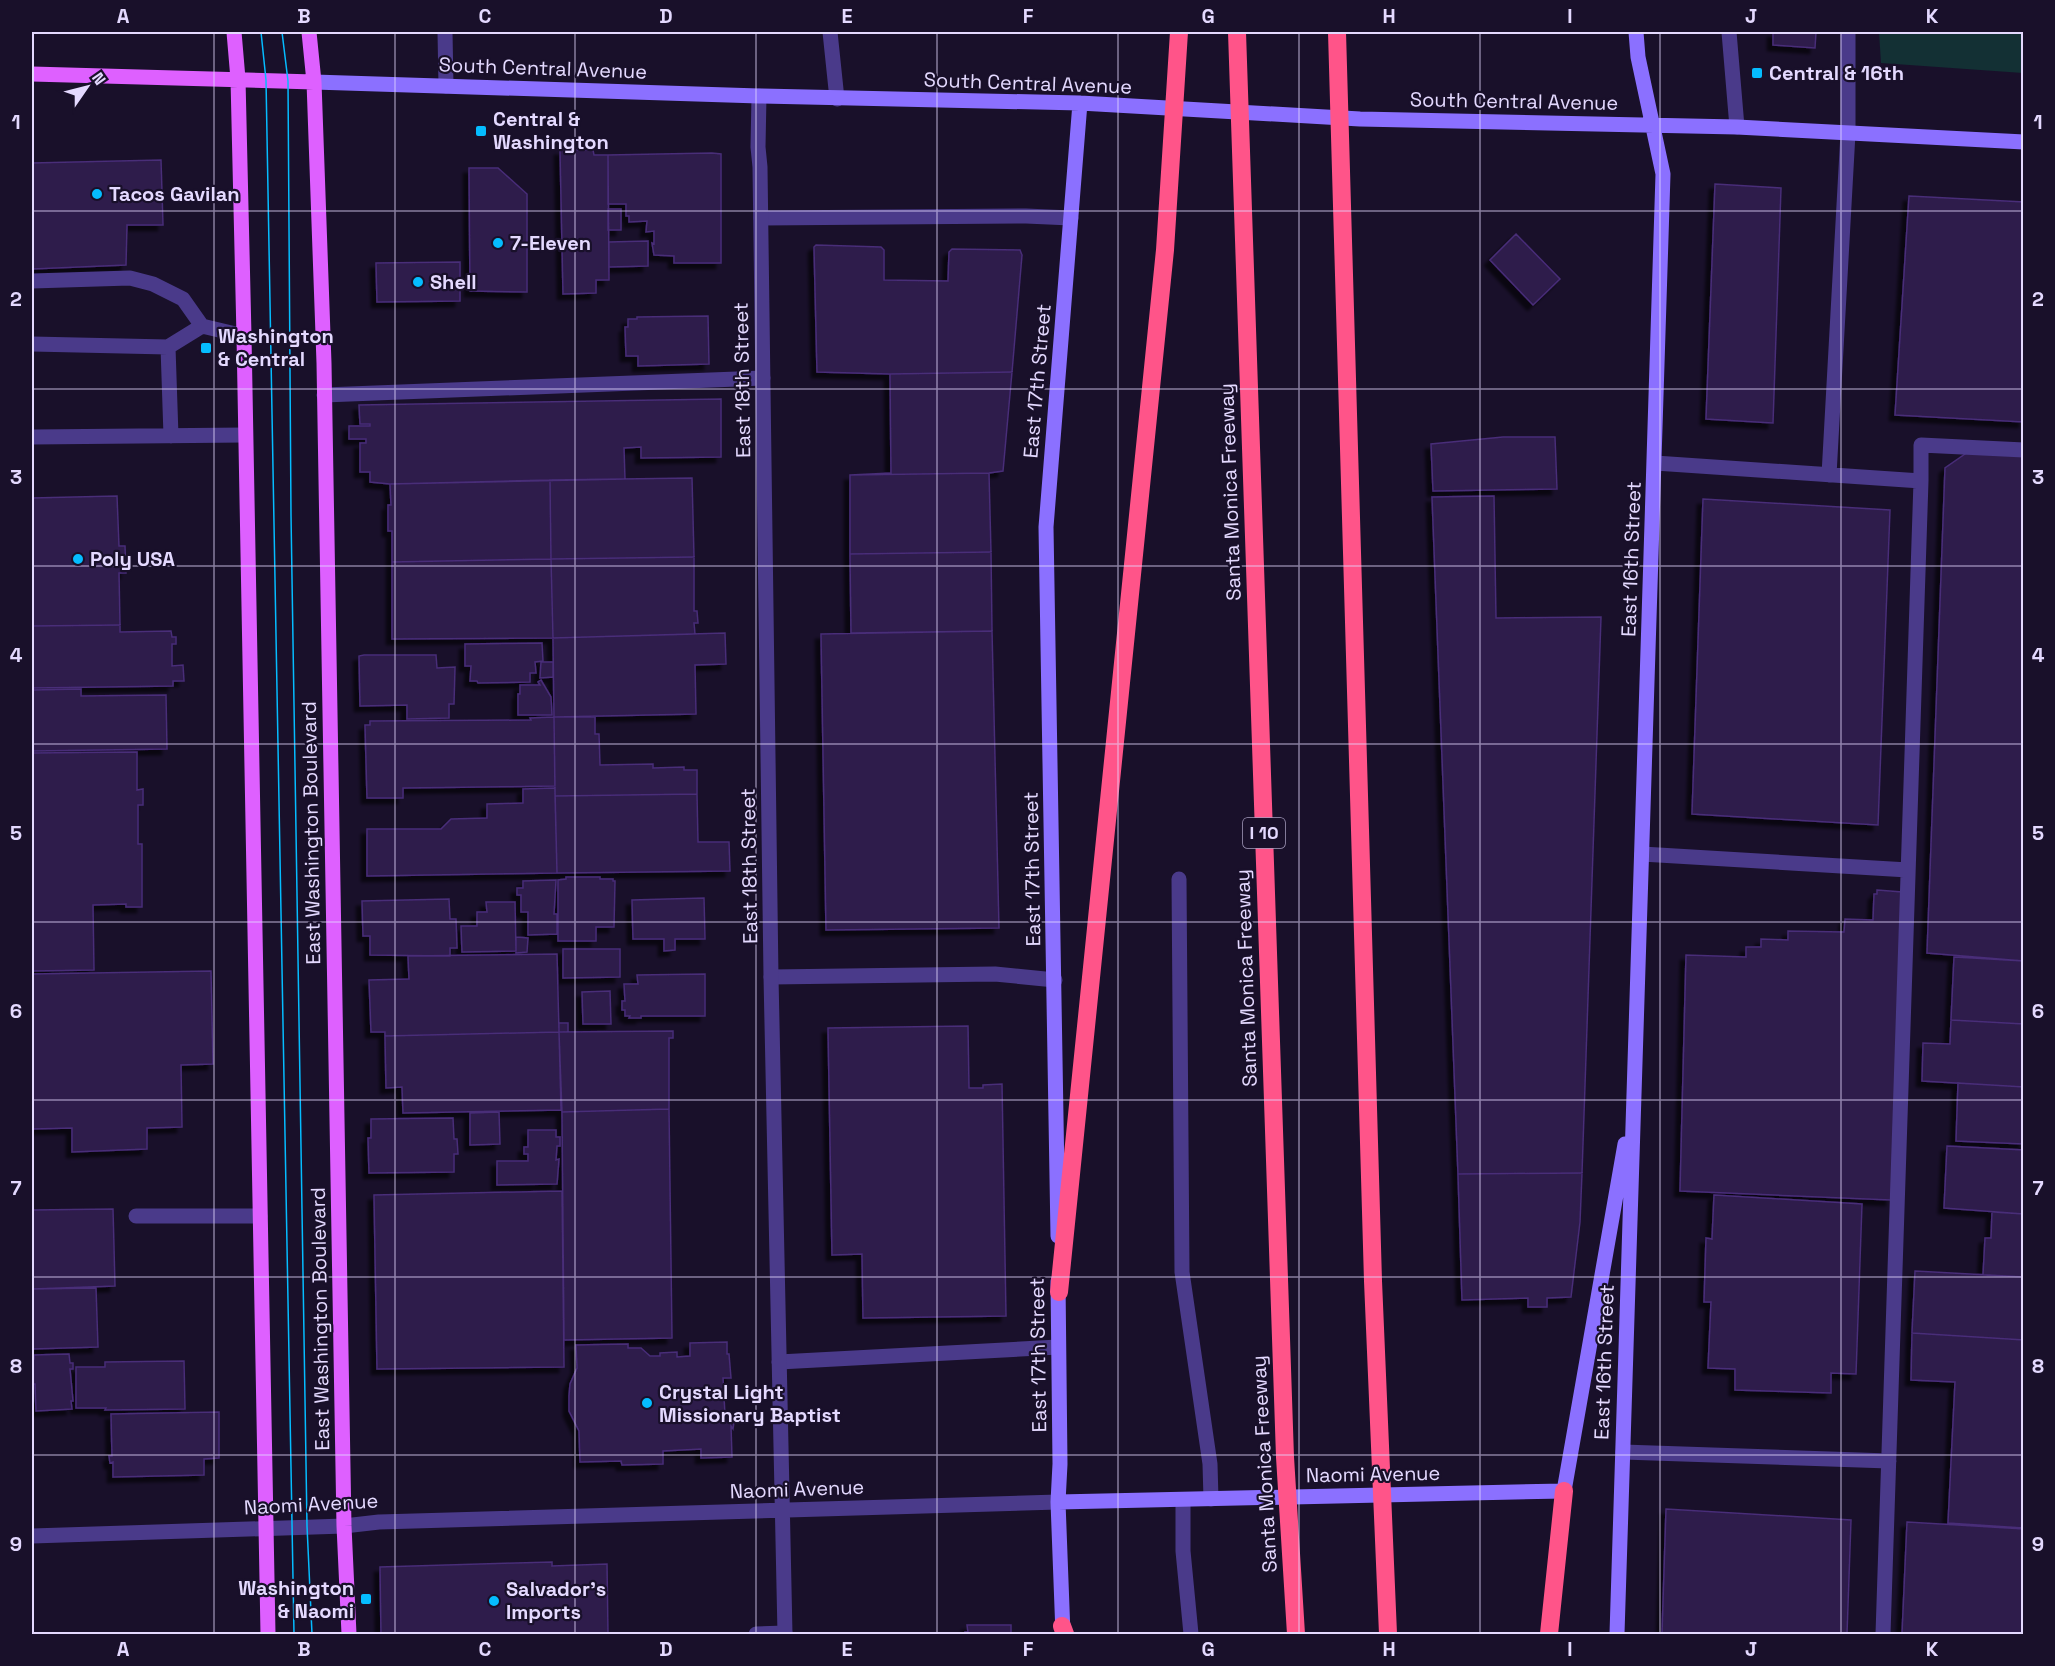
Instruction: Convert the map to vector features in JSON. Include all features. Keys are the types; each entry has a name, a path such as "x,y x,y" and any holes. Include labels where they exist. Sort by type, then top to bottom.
{"highway":[{"path":"1059,1292 1166,249 1179,32"},
{"name":"Santa Monica Freeway","path":"1237,32 1284,1457 1296,1635"},
{"path":"1337,32 1373,1281 1388,1635"},
{"path":"1549,1635 1564,1491"}],"main road":[{"path":"234,32 238,80 244,336 268,1635"},
{"name":"East Washington Boulevard","path":"309,32 314,82 324,395 344,1526 349,1635"},
{"name":"East 16th Street","path":"1617,1635 1663,174 1638,57 1636,32"},
{"name":"South Central Avenue","path":"32,74 837,99 1080,103 1360,119 1652,124 2024,142"},
{"name":"East 17th Street","path":"1064,1632 1058,1502 1060,1464 1059,1292 1046,527 1080,103"},
{"name":"East 16th Street","path":"1564,1491 1634,1090"},
{"name":"Naomi Avenue","path":"1058,1502 1564,1491"}],"street":[{"path":"445,32 446,86"},
{"path":"830,32 837,99"},
{"path":"1729,32 1737,127"},
{"path":"1830,475 1848,133 1848,32"},
{"name":"East 18th Street","path":"759,96 771,976 785,1634"},
{"path":"761,218 1026,216 1071,218"},
{"path":"32,281 130,278 153,284 183,299 202,326 244,336"},
{"path":"32,344 168,347 202,326"},
{"path":"168,347 171,436"},
{"path":"324,395 763,378"},
{"path":"32,437 245,435"},
{"path":"1883,1635 1921,445 2024,450"},
{"path":"1655,463 1921,482"},
{"path":"1642,854 1908,870"},
{"path":"1179,879 1182,1272 1210,1464 1211,1499"},
{"path":"771,976 995,974 1055,980"},
{"path":"136,1216 260,1216"},
{"path":"779,1362 1058,1347"},
{"path":"1623,1452 1889,1461"},
{"path":"1183,1500 1183,1551 1191,1635"},
{"name":"Naomi Avenue","path":"32,1536 344,1526 391,1521 1058,1502"},
{"path":"756,1635 785,1634"}],"green space":[{"path":"1879,32 2023,32 2023,73 1881,63"}],"building":[{"path":"1773,32 1816,32 1815,48 1773,45"},
{"path":"560,150 593,150 594,155 608,155 609,280 596,280 596,293 563,294"},
{"path":"721,154 721,263 674,263 674,256 654,255 652,243 654,244 654,231 646,232 647,221 629,222 629,216 626,216 626,204 608,204 608,155"},
{"name":"Tacos Gavilan","path":"161,160 163,225 127,225 126,265 32,269 32,163"},
{"name":"7-Eleven","path":"469,168 498,168 527,194 527,292 470,291"},
{"path":"1715,184 1781,188 1773,423 1706,419"},
{"path":"1909,196 2024,202 2024,422 1895,415"},
{"path":"608,209 621,209 621,230 608,230"},
{"path":"1516,234 1560,279 1533,305 1490,260"},
{"path":"648,241 648,266 609,267 609,242"},
{"path":"816,245 881,247 884,250 884,280 948,281 949,252 952,249 1020,250 1022,255 1012,372 890,374 817,372 814,247"},
{"name":"Shell","path":"460,262 460,301 377,302 376,263"},
{"path":"708,316 709,364 638,366 638,356 626,356 625,327 628,327 628,319"},
{"path":"1012,372 1003,471 850,475 891,473 890,374"},
{"path":"721,399 721,457 641,458 641,447 624,448 625,479 390,484 370,482 370,472 360,472 360,443 366,443 366,439 349,439 349,426 370,426 370,424 360,424 359,405"},
{"path":"1503,437 1555,437 1557,489 1433,491 1431,444"},
{"path":"1968,452 2024,455 2024,961 1927,953 1945,468"},
{"path":"989,473 991,552 850,554 850,475"},
{"path":"692,478 694,557 551,559 550,480"},
{"path":"550,480 551,559 392,562 392,531 388,531 388,505 391,505 390,484"},
{"name":"Poly USA","path":"117,496 119,546 125,546 126,573 119,573 120,625 32,626 32,498"},
{"path":"1494,496 1496,618 1601,617 1582,1173 1458,1174 1432,497"},
{"path":"1703,499 1890,510 1878,825 1692,814"},
{"path":"991,552 992,631 851,633 850,554"},
{"path":"694,557 694,611 697,611 698,623 694,623 695,634 553,638 551,559"},
{"path":"551,559 553,638 392,639 392,562"},
{"path":"120,625 120,632 171,631 172,637 176,637 176,644 172,644 172,666 183,665 184,681 173,681 173,686 32,688 32,626"},
{"path":"992,631 999,928 826,930 821,634"},
{"path":"725,633 726,664 695,665 696,714 554,717 553,638"},
{"path":"542,643 543,661 535,662 536,673 530,673 530,682 478,683 470,681 471,666 465,666 465,644"},
{"path":"436,655 437,668 455,667 454,704 449,704 449,718 407,719 407,705 360,706 359,656"},
{"path":"541,662 553,662 553,677 540,678"},
{"path":"541,680 551,697 552,715 518,715 520,685 540,685 538,682"},
{"path":"81,689 81,696 166,695 167,749 32,751 32,690"},
{"path":"554,717 595,717 595,734 599,734 600,765 653,764 653,768 684,767 684,770 697,770 697,794 555,796"},
{"path":"554,717 555,786 403,788 403,798 367,798 365,725 370,725 370,721 531,720 530,718"},
{"path":"137,752 137,790 143,789 143,805 138,805 138,844 142,844 142,907 126,907 126,904 93,905 94,970 32,971 32,753"},
{"path":"555,788 557,873 367,876 367,829 441,829 451,819 487,818 487,804 523,803 523,789"},
{"path":"697,794 698,842 729,842 730,871 557,873 555,796"},
{"path":"566,877 600,877 600,879 615,881 614,927 596,927 596,941 558,941 558,880 566,879"},
{"path":"556,880 554,914 557,914 557,934 528,935 528,912 521,912 521,895 517,895 517,888 523,888 523,881"},
{"path":"1877,890 1902,892 1891,1200 1680,1191 1686,955 1746,957 1746,947 1761,947 1761,939 1788,940 1788,931 1844,932 1845,919 1873,920 1874,894 1877,894"},
{"path":"704,898 705,939 675,939 675,950 664,951 664,939 633,939 632,900"},
{"path":"449,899 450,919 456,919 457,948 450,948 450,956 370,955 370,936 363,936 362,901"},
{"path":"486,902 515,902 516,951 462,952 461,926 477,926 477,912 487,912"},
{"path":"516,937 528,938 527,952 516,953"},
{"path":"563,949 620,949 620,977 563,978"},
{"path":"557,954 559,1032 385,1036 385,1032 371,1032 369,980 409,979 408,956"},
{"path":"1954,957 2024,961 2024,1024 1951,1020"},
{"path":"211,971 213,1064 181,1065 182,1127 147,1128 147,1149 72,1152 72,1128 32,1129 32,974"},
{"path":"705,974 705,1016 629,1018 630,1016 625,1016 625,1010 622,1010 622,1001 625,1001 624,984 638,984 637,975"},
{"path":"610,991 611,1024 583,1024 582,992"},
{"path":"1951,1020 2024,1024 2024,1087 1922,1081 1923,1043 1950,1044"},
{"path":"559,1023 568,1023 568,1032 559,1032"},
{"path":"968,1026 969,1088 1002,1084 1006,1316 863,1318 862,1254 832,1255 828,1028"},
{"path":"673,1031 673,1038 669,1038 669,1109 562,1112 559,1032"},
{"path":"559,1032 561,1110 403,1113 402,1087 386,1088 385,1036"},
{"path":"1958,1083 2024,1087 2024,1144 1956,1141"},
{"path":"669,1109 672,1338 564,1340 562,1112"},
{"path":"499,1112 500,1144 470,1145 470,1113"},
{"path":"453,1118 454,1139 457,1139 458,1154 454,1154 454,1172 369,1173 368,1138 371,1138 371,1119"},
{"path":"528,1130 556,1130 556,1137 560,1137 556,1160 559,1159 557,1184 497,1185 497,1161 528,1161 528,1154 524,1154 524,1147 528,1147"},
{"path":"1947,1146 2024,1150 2024,1214 1944,1208"},
{"path":"1582,1173 1580,1222 1571,1297 1547,1298 1547,1307 1528,1307 1528,1298 1462,1300 1458,1174"},
{"path":"562,1191 564,1367 377,1369 374,1195"},
{"path":"1714,1195 1862,1204 1856,1374 1831,1373 1831,1393 1735,1390 1735,1369 1708,1368 1711,1302 1704,1302 1706,1238 1712,1239"},
{"path":"113,1209 115,1286 32,1289 32,1210"},
{"path":"1992,1212 2024,1214 2024,1277 1983,1275 1985,1238 1991,1238"},
{"path":"1915,1271 2024,1277 2024,1340 1912,1333"},
{"path":"96,1288 98,1347 32,1349 32,1289"},
{"path":"1912,1333 2024,1340 2024,1528 1948,1523 1955,1382 1911,1380"},
{"name":"Crystal Light Missionary Baptist","path":"727,1342 731,1378 723,1378 725,1415 729,1415 734,1422 733,1429 731,1426 732,1457 701,1458 701,1449 663,1451 663,1464 622,1465 621,1461 580,1462 579,1431 569,1411 570,1384 577,1368 576,1345 628,1344 628,1348 641,1348 650,1356 677,1352 677,1357 690,1356 690,1343"},
{"path":"69,1354 70,1363 73,1363 73,1369 70,1369 72,1409 36,1411 35,1384 32,1384 34,1355"},
{"path":"184,1361 185,1409 76,1408 76,1367 105,1367 105,1362"},
{"path":"219,1412 219,1458 204,1459 204,1475 113,1477 113,1462 110,1463 109,1456 112,1456 111,1414"},
{"path":"1666,1509 1851,1520 1847,1634 1662,1634"},
{"path":"1907,1522 2024,1529 2024,1634 1902,1634"},
{"name":"Salvador's Imports","path":"552,1562 552,1566 607,1564 608,1634 381,1634 380,1567"},
{"path":"967,1625 1011,1625 1011,1634 965,1634 968,1632"}],"tram line":[{"path":"261,32 266,80 294,1634"},
{"path":"282,32 288,81 291,515 307,1526 312,1634"}],"place":[{"name":"Central & 16th","path":"1757,73"},
{"name":"Central & Washington","path":"481,131"},
{"name":"Tacos Gavilan","path":"97,194"},
{"name":"7-Eleven","path":"498,243"},
{"name":"Shell","path":"418,282"},
{"name":"Washington & Central","path":"206,348"},
{"name":"Poly USA","path":"78,559"},
{"name":"Crystal Light Missionary Baptist","path":"647,1403"},
{"name":"Washington & Naomi","path":"366,1599"},
{"name":"Salvador's Imports","path":"494,1601"}]}
